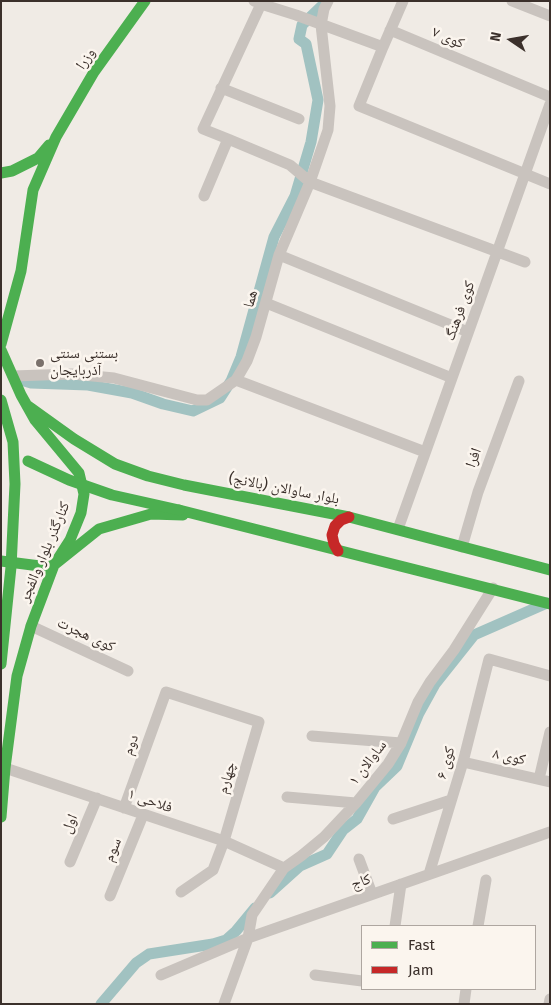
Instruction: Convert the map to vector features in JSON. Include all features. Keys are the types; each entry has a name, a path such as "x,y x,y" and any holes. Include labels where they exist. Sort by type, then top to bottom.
{"main road":[{"name":"وزرا","path":"56,137 94,72 145,1"},
{"path":"1,173 12,171 38,158 56,137"},
{"path":"1,344 21,271 33,190 56,137"},
{"name":"کنارگذر بلوار والفجر","path":"1,350 28,406 46,434 69,458 80,473 84,494 81,513 70,540 54,565 31,626 17,676 5,768 1,817"},
{"path":"1,400 13,442 15,484 11,567 1,664"},
{"name":"بلوار ساوالان (بالانج)","path":"28,406 74,439 115,464 148,476 184,485 349,516 550,570"},
{"path":"1,441 43,469 112,495 202,515 550,604"},
{"path":"1,561 40,566 54,565 99,529 150,514 202,515"},
{"path":"338,551 332,535 335,526 349,516"},
{"path":"2,697 17,676"},
{"path":"1,752 5,768"}],"street":[{"name":"هما","path":"13,376 72,374 114,378 197,400 208,400 236,380 247,362 279,255 310,182 328,130 330,106 321,25 324,9 328,1"},
{"path":"403,1 359,106 550,184"},
{"path":"383,47 259,2 203,129 290,165 310,182 525,262"},
{"path":"516,2 550,16"},
{"name":"کوی ۷","path":"390,30 550,97"},
{"path":"221,88 299,119"},
{"name":"کوی فرهنگ","path":"398,529 550,104"},
{"path":"204,196 228,139"},
{"path":"279,255 468,332"},
{"path":"266,303 452,378"},
{"path":"236,380 425,452"},
{"name":"افرا","path":"462,547 478,492 519,381"},
{"name":"ساوالان ۱","path":"248,938 252,915 284,868 324,837 356,803 388,764 401,743 418,702 493,588"},
{"name":"کوی هجرت","path":"31,626 128,671"},
{"name":"کوی ۶","path":"429,874 463,762 489,659 550,676"},
{"name":"دوم","path":"124,808 166,692 259,722"},
{"name":"چهارم","path":"181,892 213,870 224,842 259,722"},
{"path":"544,780 550,732"},
{"path":"312,736 401,743"},
{"name":"کوی ۸","path":"463,762 544,780"},
{"name":"فلاحی ۱","path":"5,768 224,842 284,868"},
{"path":"287,797 356,803"},
{"name":"اول","path":"70,862 97,798"},
{"path":"392,818 451,800"},
{"name":"سوم","path":"110,896 143,815"},
{"name":"کاج","path":"161,975 248,938 550,832"},
{"path":"359,859 372,894"},
{"path":"478,925 486,880"},
{"path":"395,925 401,884"},
{"path":"224,1004 248,938"},
{"path":"315,975 361,981"},
{"path":"464,1004 466,990"},
{"path":"549,1004 550,1000"}],"waterway":[{"path":"15,378 31,383 88,385 132,393 163,404 193,411 220,398 231,381 241,357 274,237 295,196 311,142 318,100 306,44 299,39 302,25 327,1"},
{"path":"270,893 300,866 327,854 343,830 357,819 375,787 397,766 419,713 435,684 474,635 547,603"},
{"path":"101,1004 136,963 149,954 213,944 226,940 255,908"}],"traffic: fast":[{"path":"1,344 21,271 33,190 56,137 94,72 145,1"},
{"path":"1,173 12,171 38,158 49,145"},
{"path":"1,350 21,395 35,420 79,473 84,494 81,513 70,540 54,565 31,626 17,676 5,768 1,817"},
{"path":"1,400 13,442 15,484 11,567 1,664"},
{"path":"28,406 74,439 115,464 148,476 184,485 349,517 550,570"},
{"path":"28,461 69,480 112,495 179,510"},
{"path":"179,510 550,604"},
{"path":"1,561 40,566 54,565 99,529 151,514 183,515"}],"traffic: jam":[{"path":"338,551 332,535 335,526 341,520 349,517"}],"place":[{"name":"بستنی سنتی آذربایجان","path":"40,363"}]}
